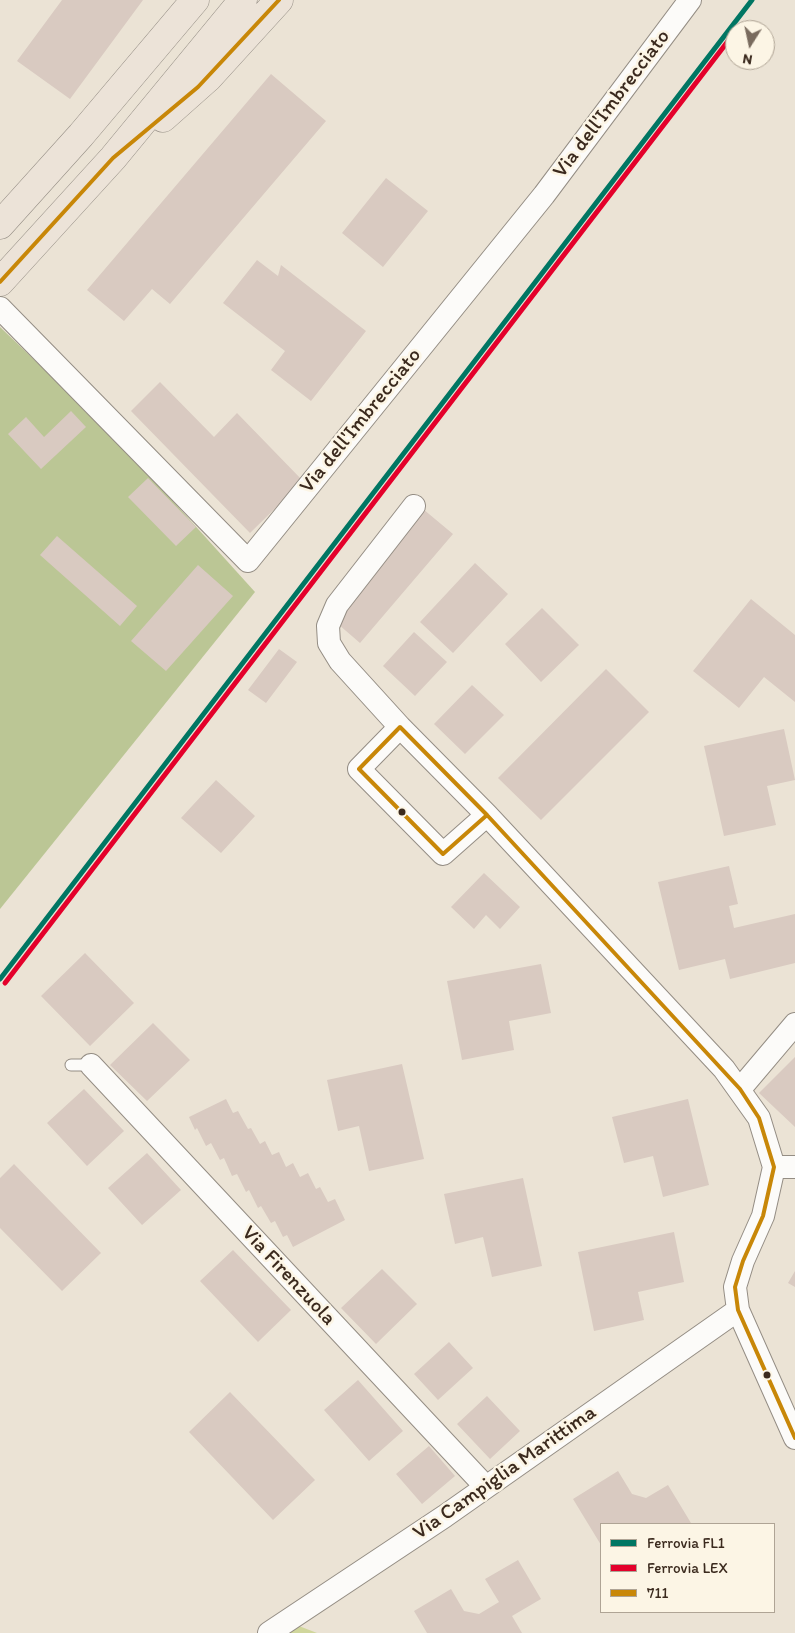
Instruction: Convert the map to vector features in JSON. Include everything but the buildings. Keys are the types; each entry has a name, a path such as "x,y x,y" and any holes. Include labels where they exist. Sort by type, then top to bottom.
{"highway":[{"path":"0,225 81,135 194,0"},
{"path":"0,282 113,158 243,0"},
{"path":"113,158 198,88 280,0"}],"street":[{"name":"Via dell'Imbrecciato","path":"0,308 248,561 544,195 690,0"},
{"path":"414,506 337,604 328,626 329,643 335,654 400,727 486,815 740,1089 759,1118 784,1167 743,1261 735,1287 738,1310 795,1438"},
{"path":"400,727 359,769 443,854 486,815"},
{"path":"740,1089 795,1024"},
{"name":"Via Firenzuola","path":"81,1065 486,1487"},
{"name":"Via Campiglia Marittima","path":"270,1633 486,1487 738,1310"}],"green space":[{"path":"0,327 114,436 255,592 0,909"},
{"path":"299,1626 317,1633 288,1633"}],"rail line":[{"name":"FL1","path":"0,979 752,0"},
{"name":"LEX","path":"5,983 725,45"}],"transit line":[{"name":"711","path":"0,282 113,158 198,87 279,0"},
{"name":"711","path":"400,727 487,815 443,854 359,769 400,727"},
{"name":"711","path":"487,815 740,1089 759,1118 774,1167 763,1216 743,1261 735,1287 738,1310 795,1438"}]}
